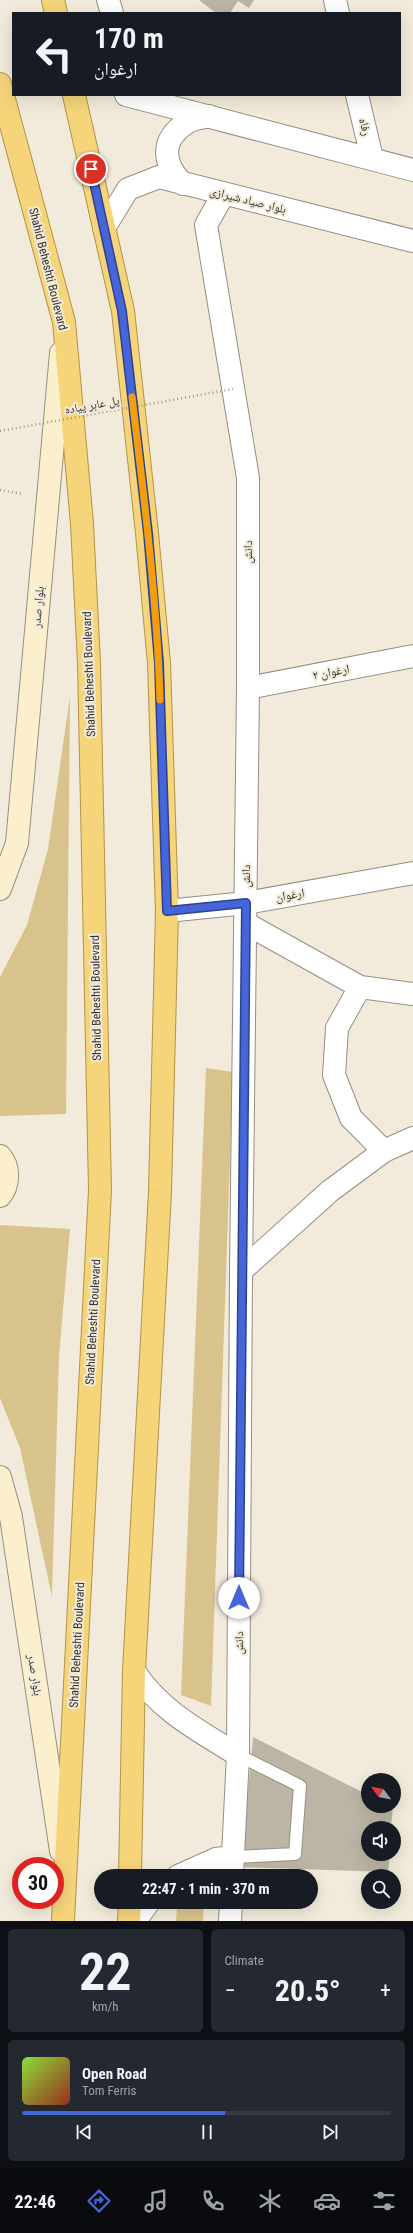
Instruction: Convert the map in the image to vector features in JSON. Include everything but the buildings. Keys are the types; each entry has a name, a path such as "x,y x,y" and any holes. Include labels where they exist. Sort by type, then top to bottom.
{"highway":[{"name":"Shahid Beheshti Boulevard","path":"0,84 64,322 82,524 89,663 100,1190 63,1921"},
{"path":"74,96 122,311 148,533 159,663 167,911 160,1192 134,1671 130,1869"},
{"path":"129,1921 130,1909"}],"main road":[{"name":"بلوار صدر","path":"0,889 17,843 64,322"},
{"path":"0,1156 7,1174 5,1190 0,1196"},
{"name":"بلوار صدر","path":"0,1477 11,1517 65,1873"}],"street":[{"path":"108,0 112,12"},
{"path":"335,0 338,12"},
{"path":"132,96 413,170"},
{"name":"رفاه","path":"357,96 372,158"},
{"path":"183,184 172,174 166,160 168,145 174,133 189,121 209,116"},
{"name":"بلوار صیاد شیرازی","path":"104,228 128,189 159,177 223,195 413,241"},
{"name":"دانش","path":"223,195 206,225 248,478 248,688 241,1271 238,1755 233,1866"},
{"name":"ارغوان ۲","path":"248,688 413,656"},
{"name":"ارغوان","path":"167,911 246,913 413,872"},
{"path":"246,913 360,987 413,994"},
{"path":"360,987 337,1028 334,1075 351,1118 384,1151"},
{"path":"241,1271 330,1191 384,1151 413,1138"},
{"path":"134,1671 152,1695 166,1708 238,1755"},
{"path":"194,1869 216,1859 233,1866"},
{"path":"135,1921 144,1909"},
{"path":"230,1921 231,1909"}],"lane":[{"path":"233,1866 295,1854 300,1786 238,1755"}],"path":[{"name":"پل عابر پیاده","path":"0,431 234,389"}],"shaded area":[{"path":"70,696 66,1114 0,1116 0,977 27,925 48,849"},
{"path":"206,1068 233,1072 211,1706 181,1695"},
{"path":"0,1225 70,1229 59,1356 52,1597 20,1448 0,1398"},
{"path":"177,1909 204,1909 203,1921 176,1921"}],"slow traffic":[{"path":"132,397 148,533 159,663 160,700"}],"route":[{"path":"91,169 122,311 148,533 159,663 167,911 246,903 241,1271 239,1598"}]}
